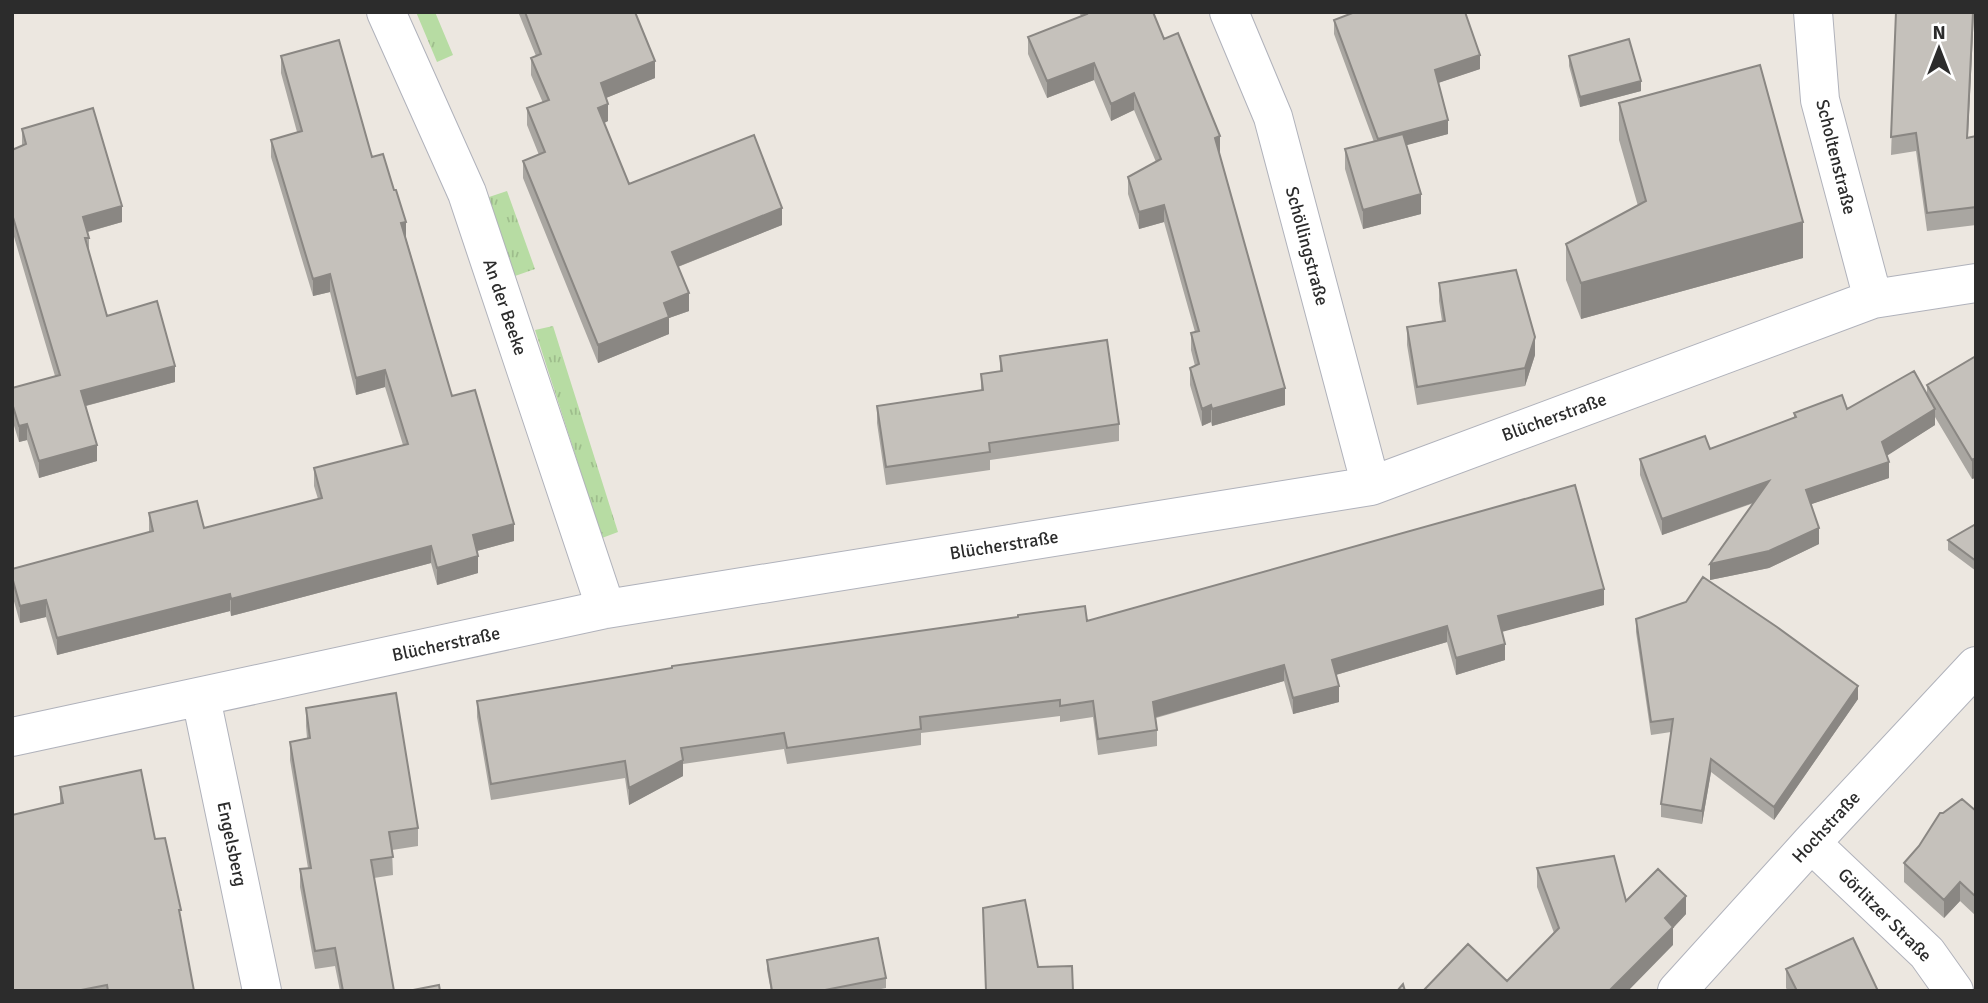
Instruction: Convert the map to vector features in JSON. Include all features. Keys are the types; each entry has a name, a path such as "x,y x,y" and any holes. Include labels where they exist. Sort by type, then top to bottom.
{"street":[{"name":"An der Beeke","path":"386,12 467,193 606,609"},
{"name":"Schöllingstraße","path":"1229,12 1273,117 1371,485"},
{"name":"Scholtenstraße","path":"1813,12 1820,100 1873,299"},
{"name":"Blücherstraße","path":"12,737 606,609 1371,485 1873,299 1976,283"},
{"name":"Hochstraße","path":"1677,991 1811,842 1976,666"},
{"name":"Engelsberg","path":"201,698 262,991"},
{"name":"Görlitzer Straße","path":"1811,842 1927,953 1954,991"}],"green space":[{"path":"416,12 435,12 453,55 437,62"},
{"path":"507,191 535,269 515,276 486,198"},
{"path":"553,326 618,532 602,538 535,330"}],"building":[{"path":"525,12 635,12 655,61 601,83 608,104 598,108 629,184 754,135 782,208 672,252 689,293 664,303 669,317 598,345 523,161 545,152 527,108 549,100 531,58 541,54"},
{"path":"1086,12 1153,12 1164,39 1178,33 1220,136 1215,138 1285,388 1212,409 1211,405 1202,409 1190,368 1199,364 1191,333 1199,331 1164,205 1139,212 1128,177 1161,159 1134,93 1111,104 1094,63 1047,81 1028,37 1087,14"},
{"path":"1355,12 1465,12 1480,55 1435,70 1448,120 1378,139 1334,20"},
{"path":"1896,12 1973,12 1967,138 1976,136 1976,207 1927,213 1916,133 1891,137"},
{"path":"1629,39 1641,81 1580,97 1569,56"},
{"path":"339,40 372,157 383,154 396,190 406,222 401,223 452,396 475,390 514,524 473,535 478,556 437,568 431,546 231,599 230,594 57,638 46,600 20,606 12,569 153,531 149,513 197,501 204,528 322,498 314,468 408,444 385,370 356,378 330,274 313,279 271,140 302,131 281,56"},
{"path":"1760,65 1803,222 1581,283 1566,244 1646,201 1619,103"},
{"path":"93,108 122,206 83,217 89,238 85,238 107,316 157,301 175,366 81,391 97,445 39,461 27,424 19,426 12,403 12,388 60,375 12,214 12,150 26,144 22,129"},
{"path":"1403,134 1421,194 1363,210 1345,149"},
{"path":"1516,270 1535,337 1525,368 1417,387 1407,327 1445,321 1439,283"},
{"path":"1107,340 1119,424 989,443 990,452 886,467 877,406 983,390 981,374 1002,371 1000,356"},
{"path":"1976,356 1976,458 1972,460 1927,385"},
{"path":"1914,371 1935,409 1882,442 1889,462 1806,490 1819,528 1769,551 1710,564 1769,481 1662,519 1640,459 1705,436 1710,449 1796,417 1794,413 1842,395 1847,409"},
{"path":"1575,485 1604,589 1498,616 1505,644 1456,658 1447,626 1332,660 1339,686 1293,698 1284,665 1153,702 1157,730 1098,739 1093,701 1060,706 1060,700 920,717 921,729 787,748 784,733 681,748 683,760 629,788 625,761 491,784 477,701 672,666 1085,606 1087,621"},
{"path":"1976,524 1976,561 1948,540"},
{"path":"1703,577 1858,686 1774,807 1711,759 1702,811 1661,804 1673,719 1651,722 1636,619 1686,602"},
{"path":"396,693 418,828 389,832 393,857 371,860 394,991 343,991 335,948 315,951 300,869 311,868 290,742 310,738 306,708"},
{"path":"141,770 155,839 165,838 181,910 194,991 108,991 107,985 76,991 13,991 12,815 63,803 60,787"},
{"path":"1962,799 1976,811 1976,897 1960,882 1944,900 1904,863 1919,846 1940,813"},
{"path":"1614,856 1626,901 1658,869 1686,896 1665,918 1673,927 1609,991 1423,991 1468,944 1507,981 1559,928 1537,868"},
{"path":"1025,900 1038,967 1072,966 1073,991 986,991 983,908"},
{"path":"878,938 886,978 820,991 772,991 767,960"},
{"path":"1853,938 1878,991 1797,991 1786,969"},
{"path":"439,985 440,991 408,991"}]}
